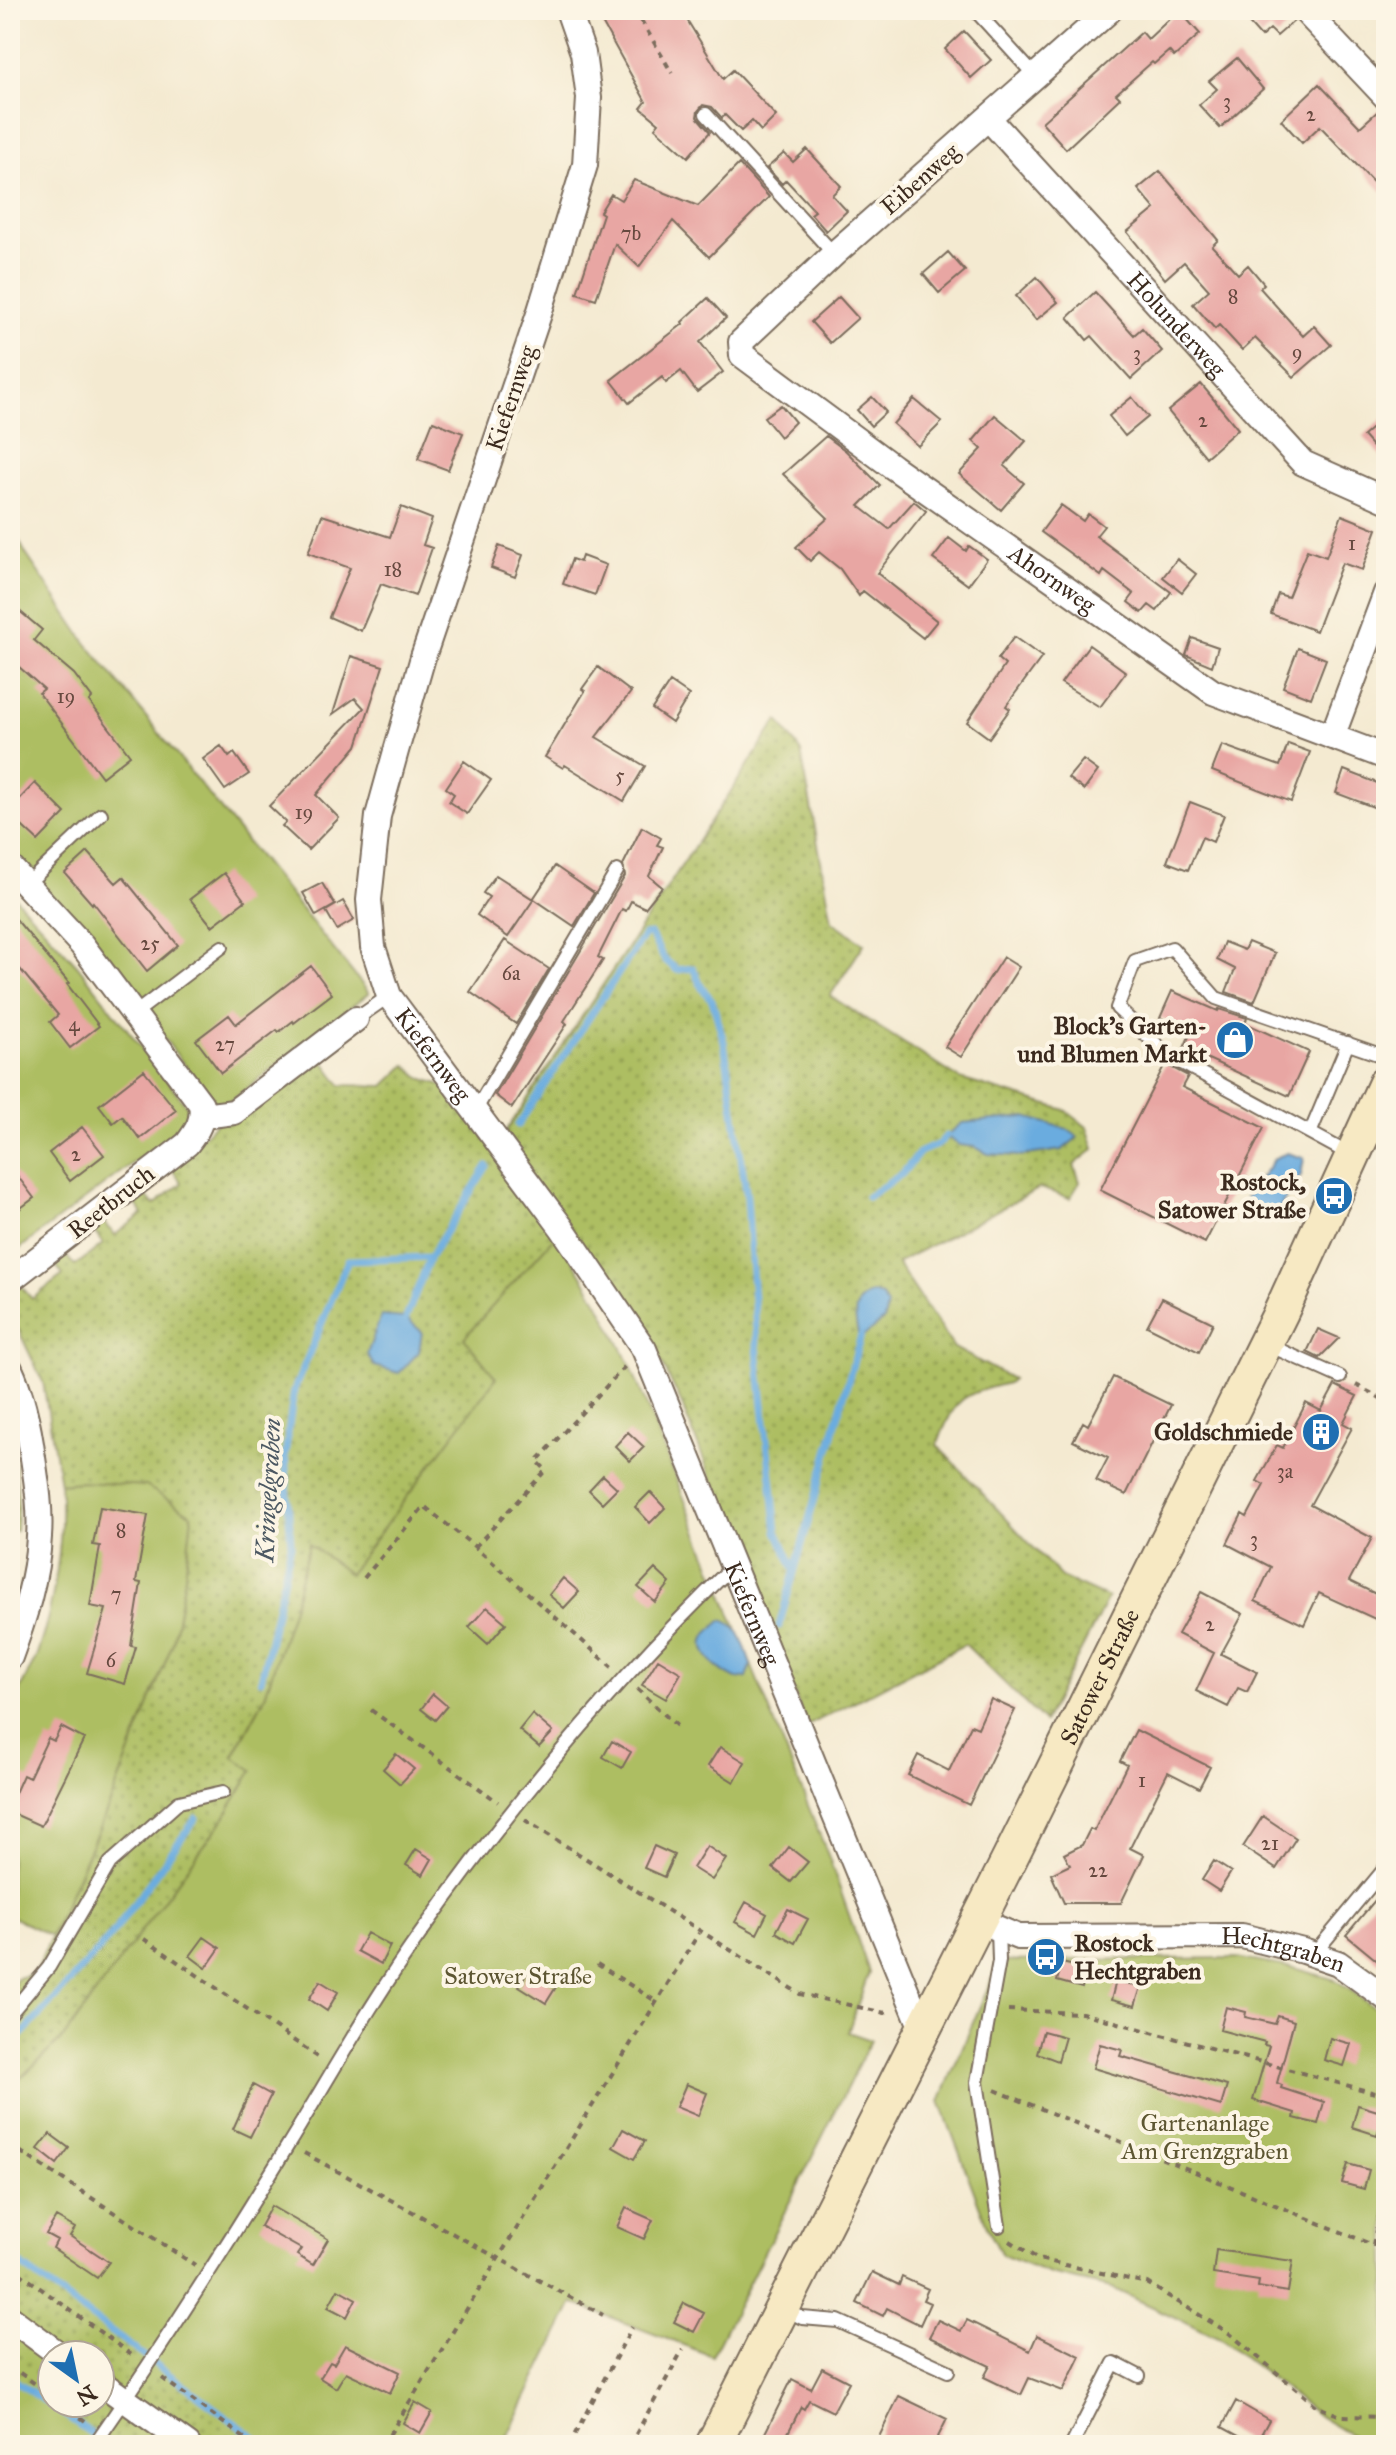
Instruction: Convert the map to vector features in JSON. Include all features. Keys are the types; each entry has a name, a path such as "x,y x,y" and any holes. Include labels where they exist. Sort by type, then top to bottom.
{"main road":[{"name":"Satower Straße","path":"713,2445 923,2031 988,1924 1386,1083"}],"street":[{"name":"Kiefernweg","path":"568,10 583,53 589,98 585,165 539,314 423,657 378,816 369,900 373,947 389,996 562,1228 644,1349 923,2031"},
{"name":"Eibenweg","path":"742,355 741,342 834,254 1110,10"},
{"path":"1304,10 1386,97"},
{"name":"Holunderweg","path":"989,119 1303,463 1386,500"},
{"name":"Ahornweg","path":"742,355 906,476 1213,692 1386,757"},
{"path":"1332,737 1386,593"},
{"path":"18,876 82,945 201,1104 203,1116 234,1112 356,1019"},
{"name":"Reetbruch","path":"10,1280 187,1144 197,1132 203,1116"},
{"path":"10,1369 27,1420 38,1495 40,1538 32,1587 10,1657"},
{"name":"Hechtgraben","path":"988,1924 1018,1937 1242,1936 1338,1963 1383,1990"},
{"path":"10,2318 38,2339"},
{"path":"116,2393 188,2445"}],"lane":[{"path":"975,10 1036,77"},
{"path":"706,114 834,254"},
{"path":"18,876 101,814"},
{"path":"475,1111 617,871"},
{"path":"134,1014 222,947"},
{"path":"1352,1156 1169,1056 1117,1008 1135,961 1172,948 1216,998 1386,1057"},
{"path":"356,1019 389,996"},
{"path":"1311,1131 1348,1043"},
{"path":"1265,1344 1340,1377"},
{"path":"97,2441 207,2273 333,2067 422,1931 512,1812 625,1678 732,1567"},
{"path":"10,2014 49,1967 110,1863 179,1802 223,1792"},
{"path":"1314,1954 1386,1867"},
{"path":"988,1924 999,1961 977,2082 999,2226"},
{"path":"782,2308 802,2318 838,2321 948,2371"},
{"path":"1072,2445 1114,2363 1139,2376"}],"path":[{"path":"635,10 672,73"},
{"path":"475,1547 546,1470 537,1461 644,1349"},
{"path":"1340,1377 1386,1401"},
{"path":"364,1578 424,1506 475,1547 677,1726"},
{"path":"371,1710 512,1812 800,1994 885,2013 905,1992"},
{"path":"383,2445 699,1933"},
{"path":"144,1939 333,2067"},
{"path":"597,1964 657,2002"},
{"path":"991,2010 1082,2013 1386,2096"},
{"path":"977,2082 1373,2245 1386,2245"},
{"path":"10,2145 207,2273"},
{"path":"288,2145 603,2315"},
{"path":"1373,2245 1386,2179"},
{"path":"999,2226 1012,2243 1038,2259 1147,2283 1229,2333 1318,2407 1341,2416 1386,2417"},
{"path":"569,2445 632,2327"},
{"path":"630,2445 683,2349"},
{"path":"10,2366 36,2385"}],"green space":[{"path":"10,524 26,554 87,644 369,993 232,1100 220,1106 212,1102 91,940 10,850"},
{"path":"778,720 801,752 832,921 864,944 830,996 960,1079 1065,1110 1087,1127 1094,1149 1074,1165 1080,1182 1070,1198 1040,1188 897,1263 954,1348 1012,1379 1008,1383 978,1391 961,1401 949,1417 937,1445 1061,1577 1108,1598 1044,1722 965,1644 807,1726 679,1398 646,1330 501,1139"},
{"path":"10,892 77,965 187,1106 180,1127 10,1256"},
{"path":"319,1055 341,1085 384,1086 406,1065 421,1078 448,1087 557,1234 497,1378 349,1575 309,1545 264,1699 233,1756 253,1770 222,1821 63,2038 10,2088 10,1994 17,1978 35,1973 108,1808 173,1642 192,1515 82,1482 60,1484 43,1382 10,1312 10,1296 20,1285 32,1299 63,1275 52,1260 63,1252 75,1266 103,1244 93,1230 102,1221 115,1235 143,1214 132,1199 142,1191 154,1205 182,1183 171,1168 215,1124"},
{"name":"Satower Straße","path":"557,1234 629,1362 828,1855 869,1972 848,2032 871,2040 712,2356 573,2303 503,2445 268,2445 10,2255 10,2088 63,2038 222,1821 253,1770 233,1757 264,1699 295,1601 309,1544 349,1574 496,1378 464,1338"},
{"path":"10,1444 13,1444 18,1503 16,1531 10,1531"},
{"path":"82,1482 146,1486 192,1515 173,1642 108,1808 51,1936 10,1916 11,1712 36,1657 53,1594 61,1526 60,1484"},
{"name":"Gartenanlage Am Grenzgraben","path":"1236,1958 1294,1968 1336,1980 1386,2016 1386,2444 1364,2443 1320,2417 1220,2338 1112,2288 1050,2274 1002,2255 988,2229 940,2101 999,1961"},
{"path":"10,2255 268,2445 105,2445 68,2419 116,2419 116,2339 36,2339 36,2396 10,2378"},
{"path":"10,2379 36,2397 36,2419 68,2419 105,2445 10,2445"}],"water":[{"path":"1026,1117 1067,1129 1078,1137 1062,1150 1020,1156 988,1154 975,1147 959,1145 946,1136 962,1123"},
{"path":"1287,1153 1304,1158 1301,1175 1275,1212 1246,1219 1241,1213 1246,1198 1275,1158"},
{"path":"871,1293 882,1296 887,1306 884,1320 864,1336 858,1334 856,1310 860,1301"},
{"path":"381,1316 406,1318 422,1332 419,1352 399,1373 374,1366 367,1354"},
{"path":"722,1620 734,1626 741,1638 751,1665 747,1677 736,1679 730,1676 707,1655 704,1641 707,1634"}],"building":[{"path":"595,10 681,10 723,79 733,70 776,116 761,131 752,121 741,131 725,115 722,118 712,107 703,105 697,117 710,132 688,157 655,128 659,123 641,108 646,102"},
{"path":"1179,10 1200,34 1174,57 1169,51 1154,64 1152,62 1116,94 1120,98 1066,149 1042,122 1142,32 1148,39"},
{"path":"1237,10 1289,10 1294,21 1277,36 1270,29 1261,37"},
{"path":"964,31 991,60 971,78 945,49"},
{"path":"1237,58 1263,89 1220,128 1199,105 1217,89 1209,81"},
{"path":"1319,84 1360,127 1379,110 1386,112 1386,196 1320,126 1302,143 1281,120"},
{"path":"807,149 841,186 832,195 847,211 826,231 811,214 815,211 786,180 782,184 767,168 784,153 793,162"},
{"path":"739,164 769,197 709,257 673,221 639,267 615,244 596,299 577,293 603,214 600,212 611,194 621,200 634,180 698,206"},
{"path":"1160,171 1218,240 1212,246 1238,274 1248,265 1264,284 1260,288 1303,336 1314,326 1331,345 1294,377 1255,338 1242,350 1219,325 1215,329 1193,304 1209,290 1184,262 1165,279 1127,232 1155,209 1138,189"},
{"path":"948,252 965,271 939,293 923,274"},
{"path":"1037,277 1058,302 1036,320 1016,296"},
{"path":"1095,292 1134,335 1142,328 1162,351 1131,379 1092,336 1087,340 1068,317"},
{"path":"839,297 858,318 830,343 811,322"},
{"path":"708,298 726,318 700,342 723,372 697,392 681,371 666,383 662,377 629,403 611,380 683,324"},
{"path":"1201,384 1238,429 1206,457 1168,411"},
{"path":"872,397 886,412 871,426 857,410"},
{"path":"1132,397 1148,417 1125,436 1109,416"},
{"path":"914,399 942,422 918,446 893,424"},
{"path":"781,405 795,422 780,437 764,417"},
{"path":"995,415 1026,441 1004,466 1024,483 1001,510 959,474 982,449 973,441"},
{"path":"1386,416 1386,462 1363,436"},
{"path":"433,421 463,433 448,470 418,459"},
{"path":"826,436 880,485 859,506 889,529 914,501 926,511 877,573 937,621 923,638 863,591 859,596 840,569 819,552 810,561 796,547 828,518 783,474"},
{"path":"1061,505 1083,521 1088,514 1104,526 1096,536 1171,592 1157,611 1149,605 1142,613 1128,602 1134,594 1104,571 1101,576 1041,532"},
{"path":"401,507 432,519 423,545 432,548 415,596 381,584 361,631 329,617 350,568 308,553 322,515 390,537"},
{"path":"1342,515 1377,529 1362,570 1342,563 1316,631 1271,614 1278,594 1288,597 1307,550 1326,557"},
{"path":"949,538 966,551 969,546 987,559 968,585 933,559"},
{"path":"499,546 523,555 515,577 491,568"},
{"path":"582,556 606,565 595,595 563,584 572,559 580,562"},
{"path":"1177,559 1196,574 1182,592 1163,577"},
{"path":"10,603 42,630 34,640 74,674 92,698 89,701 130,755 102,777 39,693 44,689 10,659"},
{"path":"1014,637 1042,657 1006,706 1010,709 989,738 967,722 1005,665 998,659"},
{"path":"1192,638 1218,647 1212,666 1186,655"},
{"path":"1089,645 1126,672 1100,707 1061,683"},
{"path":"1298,648 1326,659 1311,698 1283,687"},
{"path":"351,656 383,666 357,746 316,795 339,818 308,850 282,826 286,822 269,806 364,708 355,698 333,714"},
{"path":"598,667 631,692 596,737 645,766 624,801 565,765 563,768 545,757 585,691 582,689"},
{"path":"670,682 689,695 672,723 652,709"},
{"path":"1288,744 1310,752 1291,802 1212,771 1222,745 1280,766"},
{"path":"221,746 229,757 234,753 249,774 225,790 203,759"},
{"path":"1083,760 1098,771 1084,790 1068,778"},
{"path":"464,761 491,780 467,814 449,802 454,794 446,788"},
{"path":"1344,770 1385,786 1376,808 1336,793"},
{"path":"35,783 65,813 38,841 10,815 10,809"},
{"path":"1190,802 1224,815 1213,842 1202,837 1188,870 1167,862"},
{"path":"642,827 661,838 657,845 663,847 649,876 662,887 645,908 631,901 626,911 622,909 598,957 603,960 564,1021 567,1024 512,1108 495,1095 625,876 623,865"},
{"path":"88,852 116,883 123,877 178,945 147,971 93,902 65,873"},
{"path":"555,866 594,893 574,926 534,899 508,937 477,915 489,897 483,893 496,875 533,899"},
{"path":"224,873 245,901 212,926 190,899"},
{"path":"322,883 335,905 316,916 303,893"},
{"path":"343,901 354,920 337,930 326,911"},
{"path":"10,912 69,983 99,1026 70,1048 50,1022 58,1015 10,957"},
{"path":"505,940 549,969 516,1024 470,992"},
{"path":"1224,942 1244,950 1248,942 1275,953 1254,1002 1226,992 1235,969 1217,960"},
{"path":"1003,957 1019,967 961,1057 945,1047"},
{"path":"311,966 332,994 294,1023 279,1032 277,1030 221,1073 196,1040 229,1015 236,1024"},
{"name":"Block's Garten- und Blumen Markt","path":"1172,991 1218,1011 1247,1018 1245,1023 1309,1052 1289,1096 1184,1048 1191,1032 1160,1018"},
{"path":"1165,1064 1188,1076 1182,1087 1264,1128 1205,1243 1100,1190"},
{"path":"144,1070 176,1110 140,1139 122,1116 113,1123 99,1105"},
{"path":"82,1127 104,1155 70,1181 49,1153"},
{"path":"10,1166 34,1198 10,1216"},
{"path":"1162,1298 1213,1323 1199,1352 1147,1326"},
{"path":"1318,1329 1339,1338 1319,1358 1307,1352"},
{"path":"1113,1377 1171,1405 1126,1495 1096,1481 1108,1458 1073,1441 1083,1422 1088,1425"},
{"path":"1335,1385 1357,1396 1343,1423 1352,1428 1310,1505 1372,1538 1349,1581 1386,1599 1386,1624 1319,1593 1304,1625 1255,1601 1271,1567 1227,1544 1242,1514 1247,1517 1264,1485 1257,1481 1277,1445 1283,1448 1306,1403 1321,1411"},
{"path":"628,1432 644,1447 630,1461 615,1446"},
{"path":"603,1475 617,1488 602,1503 589,1490"},
{"path":"650,1492 665,1508 650,1523 635,1507"},
{"path":"100,1507 148,1515 136,1582 141,1583 131,1646 136,1647 125,1684 87,1673 106,1609 90,1606 100,1546 93,1545"},
{"path":"655,1569 670,1583 655,1602 638,1587"},
{"path":"563,1578 579,1592 564,1608 549,1595"},
{"path":"1201,1592 1243,1614 1221,1654 1257,1672 1247,1692 1238,1688 1228,1707 1196,1691 1214,1653 1178,1634"},
{"path":"487,1607 506,1623 488,1644 469,1627"},
{"path":"658,1659 681,1673 666,1699 642,1685"},
{"path":"433,1694 447,1706 435,1720 421,1709"},
{"path":"991,1699 1015,1710 969,1805 908,1775 918,1755 949,1771 971,1725 978,1728"},
{"path":"532,1714 553,1732 539,1747 519,1730"},
{"path":"61,1727 84,1739 41,1826 10,1812 10,1804 23,1775 29,1778 48,1738 54,1741"},
{"path":"1136,1730 1210,1767 1199,1788 1168,1772 1130,1848 1144,1855 1121,1903 1064,1903 1051,1874 1070,1865 1064,1854 1082,1845 1090,1829 1094,1831 1127,1765 1120,1761"},
{"path":"612,1741 631,1752 622,1768 603,1757"},
{"path":"720,1747 745,1762 734,1782 708,1766"},
{"path":"396,1754 414,1769 400,1784 383,1769"},
{"path":"1263,1816 1296,1838 1276,1869 1243,1847"},
{"path":"654,1846 674,1855 664,1877 644,1868"},
{"path":"707,1846 726,1859 712,1880 693,1868"},
{"path":"789,1847 808,1862 791,1882 773,1868"},
{"path":"416,1849 432,1859 423,1875 406,1865"},
{"path":"1214,1861 1231,1872 1219,1891 1202,1880"},
{"path":"1386,1887 1386,1968 1346,1935"},
{"path":"746,1902 767,1914 757,1934 735,1922"},
{"path":"788,1909 808,1919 795,1943 776,1932"},
{"path":"367,1933 390,1946 381,1964 357,1951"},
{"path":"204,1937 220,1948 206,1968 190,1956"},
{"path":"1062,1963 1087,1969 1082,1988 1057,1981"},
{"path":"529,1970 556,1987 546,2003 519,1986"},
{"path":"320,1981 338,1992 327,2011 309,1999"},
{"path":"1116,1981 1141,1987 1135,2006 1111,2000"},
{"path":"1226,2007 1246,2012 1245,2017 1275,2024 1278,2016 1294,2021 1277,2083 1282,2085 1281,2088 1324,2102 1318,2124 1294,2118 1295,2113 1253,2100 1269,2046 1264,2045 1265,2042 1220,2030"},
{"path":"1043,2031 1065,2037 1058,2061 1037,2053"},
{"path":"1330,2038 1351,2044 1344,2066 1324,2060"},
{"path":"1100,2044 1122,2050 1120,2056 1227,2086 1221,2106 1093,2068"},
{"path":"686,2084 707,2093 698,2116 676,2107"},
{"path":"253,2085 271,2095 250,2137 233,2129"},
{"path":"1358,2105 1384,2113 1377,2135 1352,2127"},
{"path":"623,2129 645,2141 634,2159 613,2147"},
{"path":"50,2134 69,2148 57,2164 38,2149"},
{"path":"1348,2164 1369,2170 1364,2189 1342,2183"},
{"path":"271,2206 328,2239 313,2265 297,2255 301,2249 260,2226"},
{"path":"626,2208 653,2220 644,2239 617,2227"},
{"path":"56,2217 75,2228 70,2236 109,2262 97,2278 53,2248 57,2240 46,2234"},
{"path":"1216,2250 1293,2261 1288,2292 1258,2287 1259,2281 1213,2274"},
{"path":"872,2272 899,2285 902,2277 928,2289 923,2300 930,2303 920,2325 887,2308 883,2316 857,2303"},
{"path":"338,2289 356,2299 347,2317 328,2307"},
{"path":"684,2303 704,2313 694,2332 674,2322"},
{"path":"938,2320 961,2331 967,2320 1030,2351 1037,2335 1080,2356 1063,2391 1029,2378 1021,2395 984,2377 990,2366 929,2337"},
{"path":"345,2345 400,2372 390,2393 346,2372 336,2388 320,2378 330,2362 334,2364"},
{"path":"822,2368 849,2382 833,2412 809,2400 804,2409 801,2407 782,2445 759,2445 792,2379 811,2389"},
{"path":"899,2396 947,2419 934,2445 875,2445"},
{"path":"1236,2401 1269,2420 1255,2445 1222,2427"},
{"path":"415,2402 432,2412 420,2433 403,2423"}],"waterway":[{"path":"518,1125 644,935 650,934 664,959 677,970 693,968 702,988 712,1000 724,1042 747,1198 758,1360 777,1531 794,1569"},
{"path":"867,1197 902,1174 920,1152 939,1144 946,1136"},
{"name":"Kringelgraben","path":"261,1680 291,1545 285,1455 294,1390 348,1260 430,1257 487,1166"},
{"path":"406,1318 430,1257"},
{"path":"779,1626 861,1335"},
{"name":"Kringelgraben","path":"10,2048 110,1937 196,1818"},
{"path":"10,2257 265,2445"},
{"path":"10,2377 108,2445"}],"place":[{"name":"Block's Garten- und Blumen Markt","path":"1235,1040"},
{"name":"Rostock, Satower Straße","path":"1334,1196"},
{"name":"Goldschmiede","path":"1321,1432"},
{"name":"Rostock Hechtgraben","path":"1046,1957"}]}
